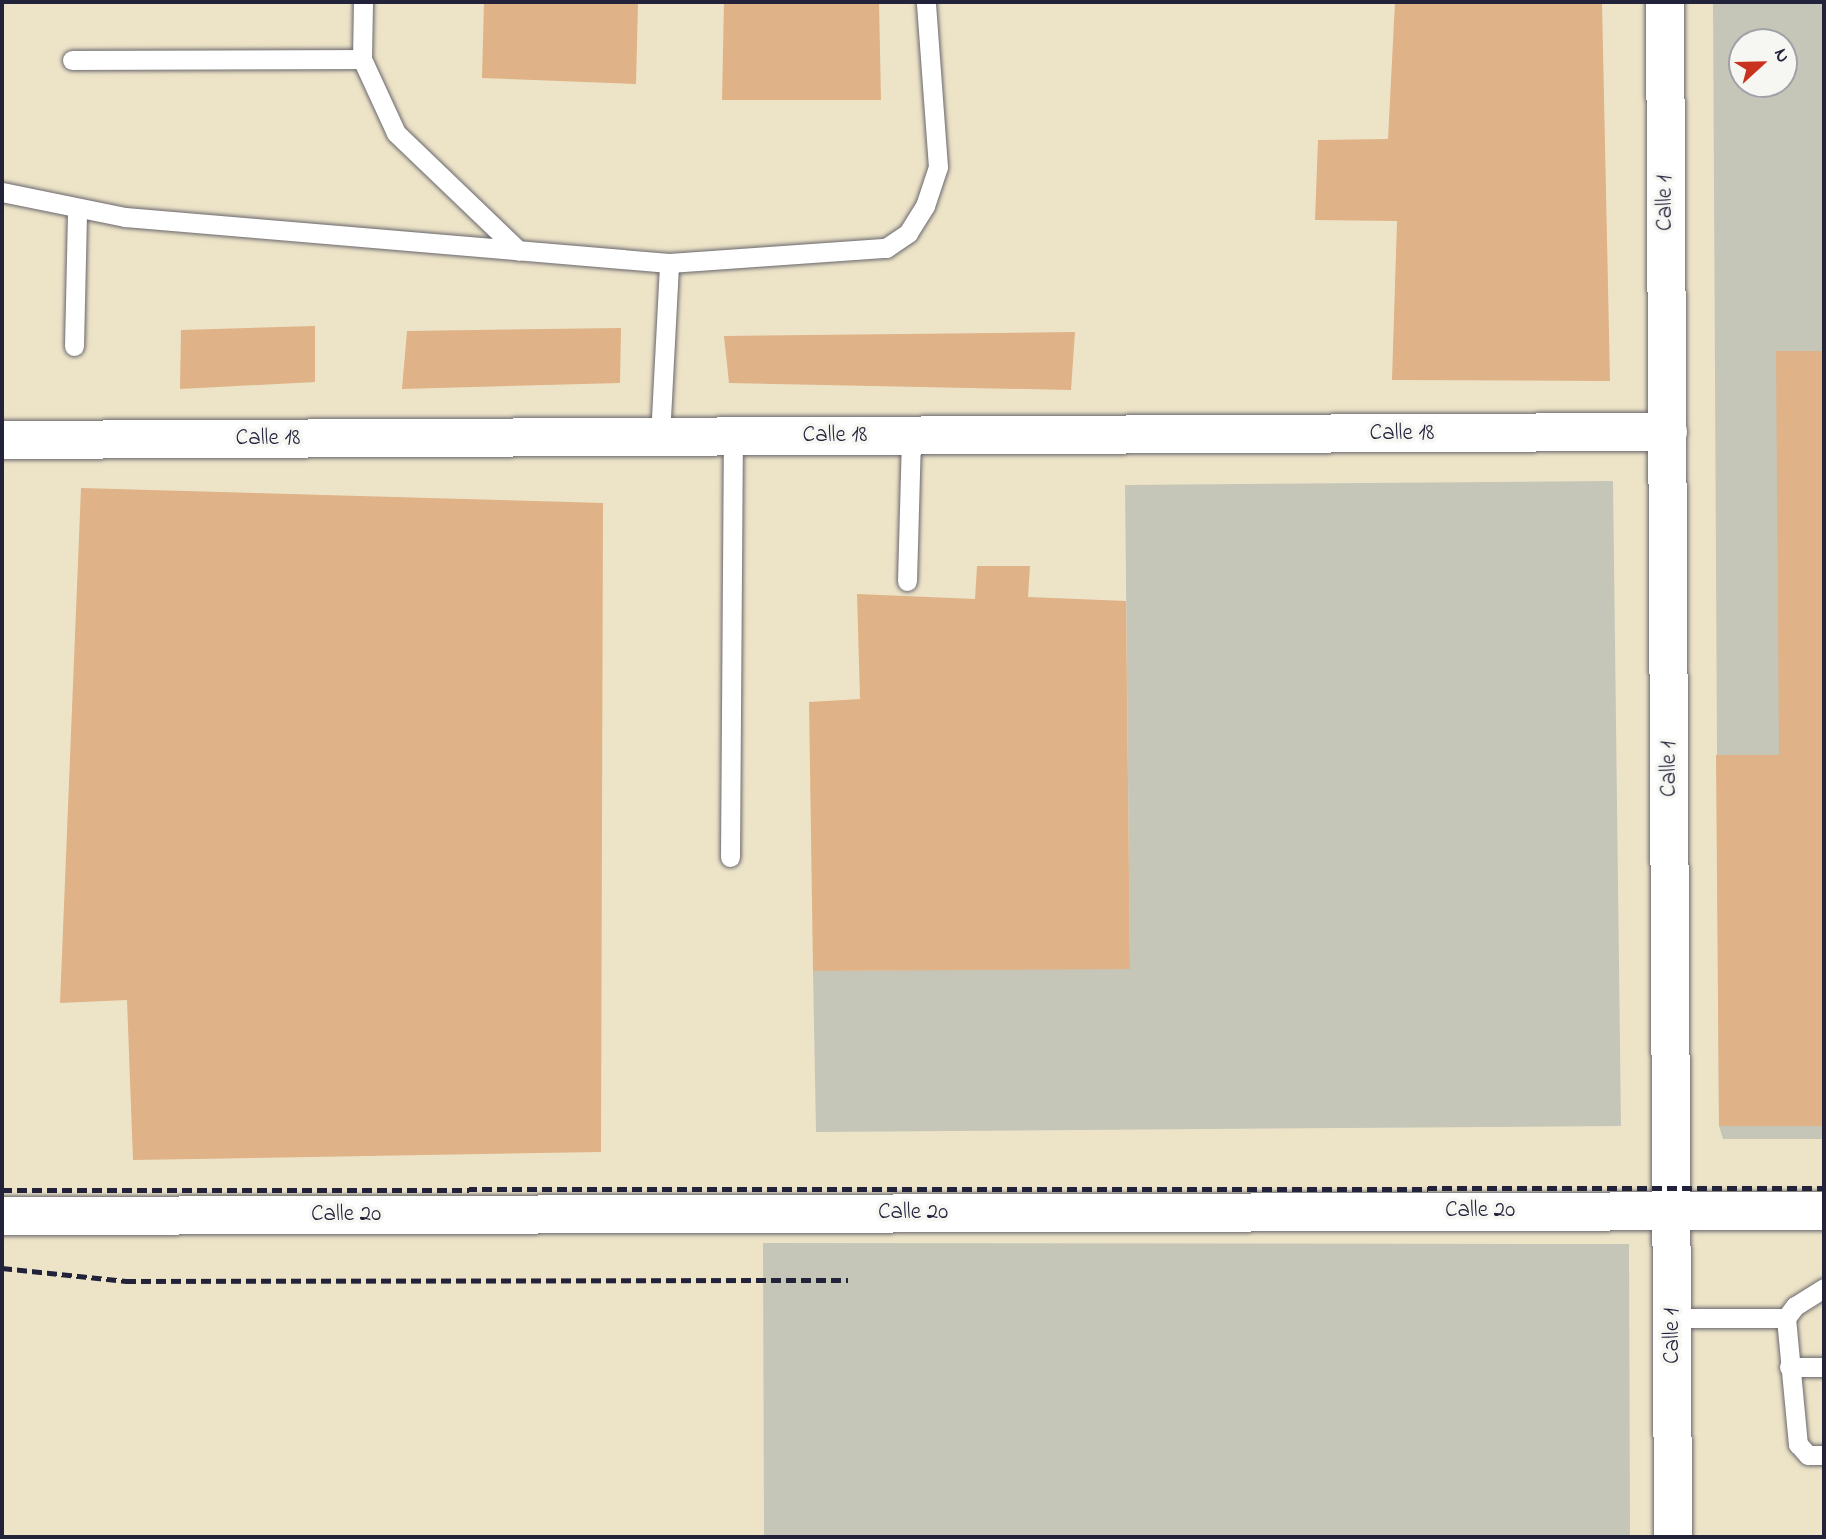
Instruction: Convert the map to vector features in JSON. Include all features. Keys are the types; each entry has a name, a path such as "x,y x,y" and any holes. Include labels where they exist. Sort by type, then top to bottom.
{"street":[{"name":"Calle 1","path":"1665,2 1673,1537"},
{"name":"Calle 18","path":"2,440 1668,432"},
{"name":"Calle 20","path":"2,1216 1824,1211"}],"lane":[{"path":"363,2 362,59 396,133 519,251"},
{"path":"2,192 76,210 669,263 886,248 908,233 925,206 937,167 926,2"},
{"path":"72,60 362,59"},
{"path":"74,346 76,210"},
{"path":"660,437 669,263"},
{"path":"907,581 911,436"},
{"path":"730,856 733,437"},
{"path":"1824,1288 1795,1306 1786,1318 1798,1444 1808,1455 1824,1455"},
{"path":"1673,1318 1786,1318"},
{"path":"1789,1367 1824,1367"}],"shaded area":[{"path":"1713,2 1824,2 1824,1139 1723,1139 1719,1126"},
{"path":"1613,481 1621,1126 816,1132 813,971 1130,968 1125,485"},
{"path":"763,1243 1629,1244 1630,1537 764,1537"}],"building":[{"path":"484,2 638,2 636,84 482,78"},
{"path":"724,2 879,2 881,100 722,100"},
{"path":"1395,2 1602,2 1610,381 1392,380 1397,221 1315,220 1318,140 1388,139"},
{"path":"315,326 315,382 180,389 181,330"},
{"path":"621,328 620,383 402,389 407,331"},
{"path":"1075,332 1071,390 729,383 724,336"},
{"path":"1776,351 1824,351 1824,1126 1719,1126 1716,755 1779,755"},
{"path":"81,488 603,503 601,1152 133,1160 127,1000 60,1003"},
{"path":"977,566 1030,566 1028,597 1126,601 1130,969 813,971 809,702 860,699 857,594 975,599"}],"railway":[{"path":"2,1190 1824,1188"},
{"path":"2,1268 126,1281 848,1280"}]}
